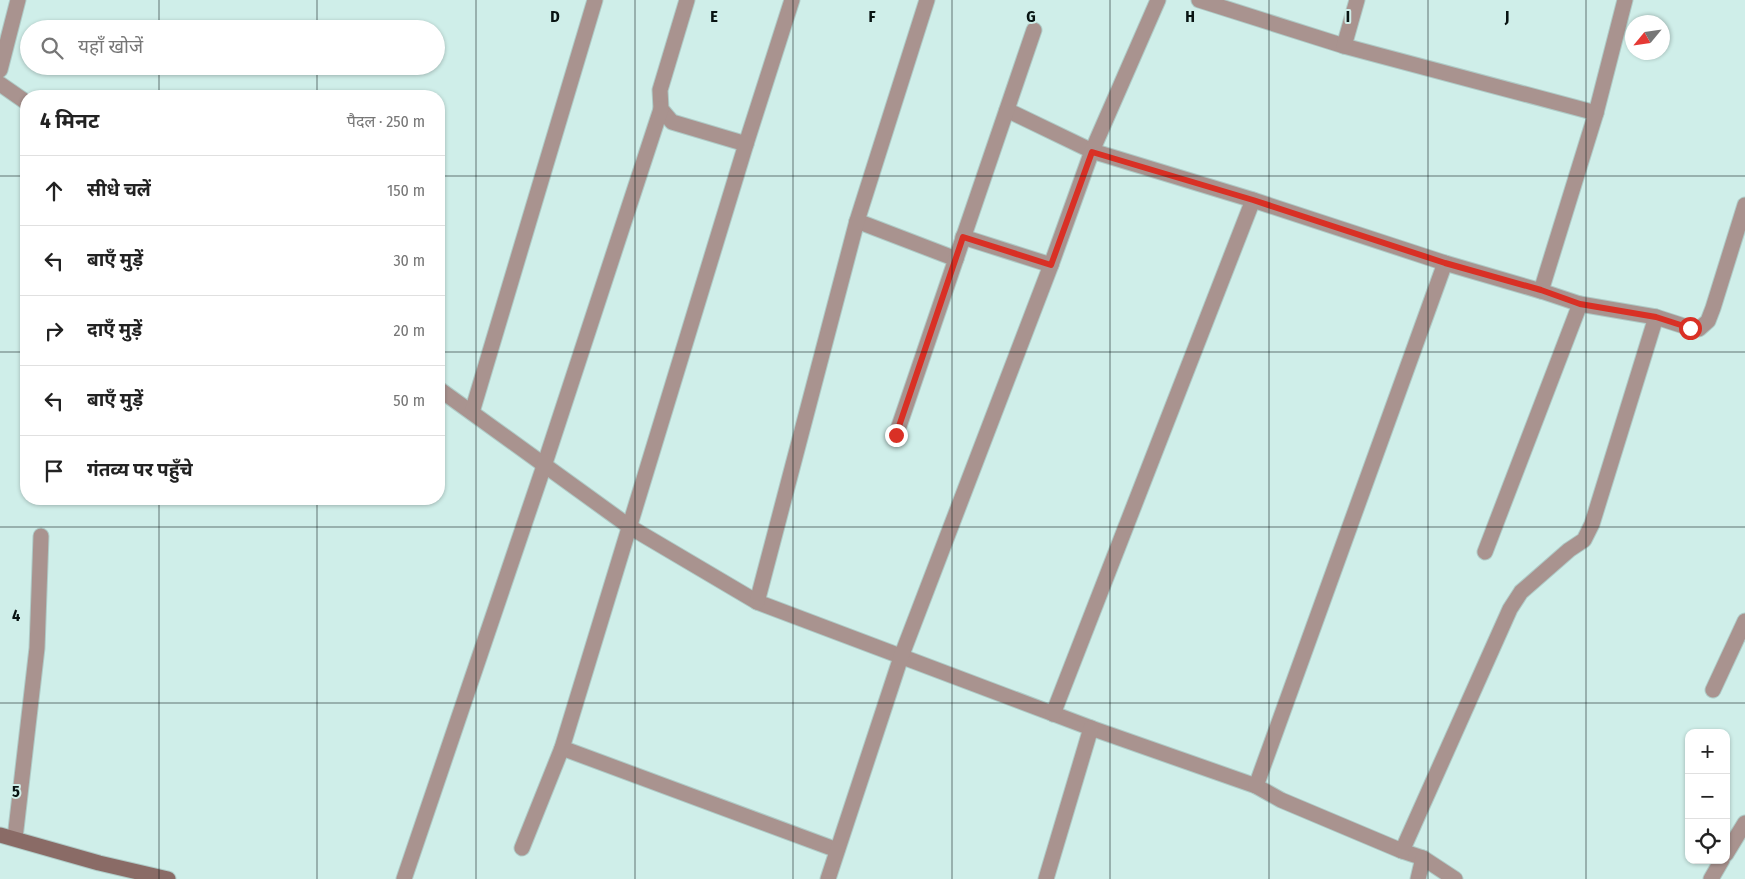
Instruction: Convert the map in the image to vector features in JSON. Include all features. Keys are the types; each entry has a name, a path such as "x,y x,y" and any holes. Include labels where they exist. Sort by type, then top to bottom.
{"street":[{"path":"0,70 18,0"},
{"path":"472,412 596,0"},
{"path":"404,879 544,466 661,109 660,90 687,0"},
{"path":"522,848 562,748 746,144 792,0"},
{"path":"757,602 857,221 926,0"},
{"path":"828,879 901,657 1051,265 1092,152 1158,0"},
{"path":"1199,0 1344,46 1596,113"},
{"path":"1344,46 1357,0"},
{"path":"1541,290 1596,113 1625,0"},
{"path":"896,435 1034,30"},
{"path":"0,84 20,98"},
{"path":"661,109 672,122 746,144"},
{"path":"1007,110 1092,152 1253,200 1445,263 1541,290 1580,304 1656,317 1690,328 1699,329 1708,321 1745,205"},
{"path":"1053,714 1253,200"},
{"path":"857,221 956,259"},
{"path":"963,237 1051,265"},
{"path":"1256,786 1445,263"},
{"path":"1485,552 1580,304"},
{"path":"1402,851 1510,609 1520,592 1569,550 1584,540 1592,524 1656,317"},
{"path":"445,393 630,526 757,602 1053,714 1256,786 1282,800 1402,851 1423,858 1456,879"},
{"path":"41,536 37,648 7,837 99,863 168,879"},
{"path":"1713,690 1745,621"},
{"path":"1046,879 1091,728"},
{"path":"562,748 837,850"},
{"path":"1730,847 1745,823"},
{"path":"1418,879 1423,858"},
{"path":"1711,879 1720,864"}],"route":[{"path":"896,435 963,237 1051,265 1092,152 1253,200 1445,263 1541,290 1580,304 1656,317 1690,328"}]}
